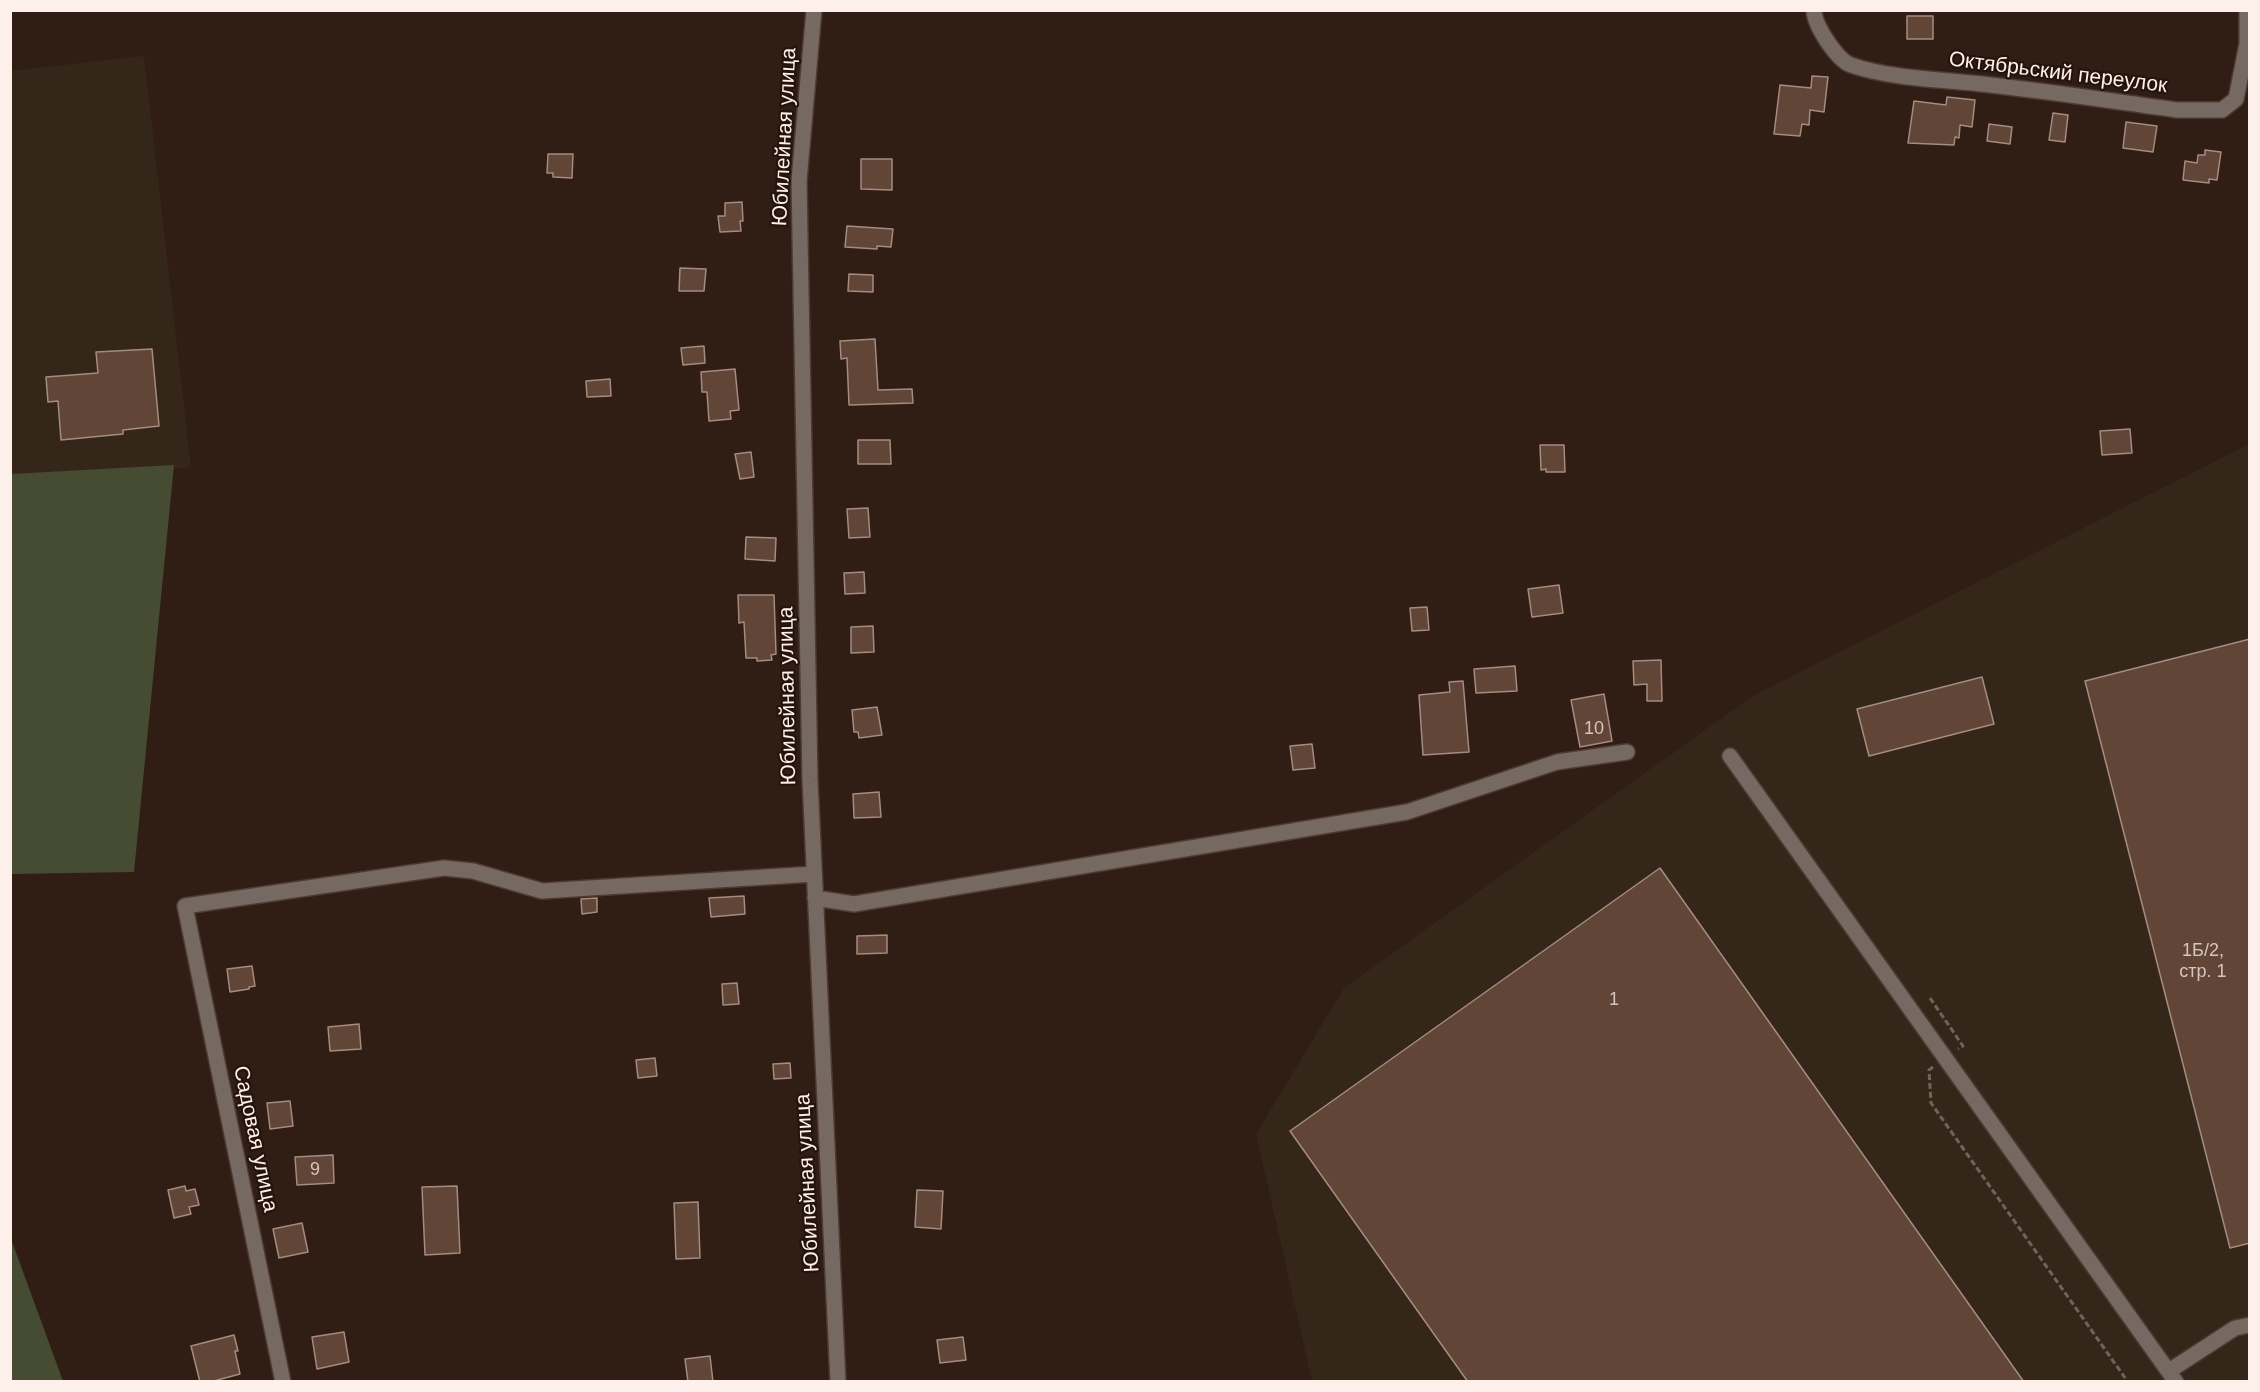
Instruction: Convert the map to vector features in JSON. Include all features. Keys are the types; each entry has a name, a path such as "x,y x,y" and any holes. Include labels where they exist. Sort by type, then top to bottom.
{"street":[{"name":"Юбилейная улица","path":"814,10 799,181 810,780 838,1382"},
{"name":"Октябрьский переулок","path":"1814,10 1814,17 1829,45 1849,65 1892,74 2021,88 2177,110 2202,111 2222,110 2236,99 2247,44 2247,10"},
{"path":"815,898 854,904 1407,812 1557,762 1627,752"},
{"path":"1730,756 2172,1376 2235,1328 2250,1324"},
{"name":"Садовая улица","path":"283,1382 185,906 444,868 473,871 542,891 814,874"}],"path":[{"path":"1930,998 1963,1046 1929,1070 1931,1103 2128,1382"}],"shaded area":[{"path":"144,56 191,467 11,488 10,71"},
{"path":"2249,444 2249,1381 1312,1381 1256,1134 1344,988 1753,696"}],"green space":[{"path":"174,465 134,872 11,874 11,474"},
{"path":"11,1239 63,1381 11,1381"}],"building":[{"path":"1907,16 1933,16 1933,39 1907,39"},
{"path":"1812,76 1828,77 1824,112 1810,110 1809,125 1802,124 1800,136 1774,134 1780,85 1811,88"},
{"path":"1947,97 1975,100 1972,127 1960,125 1959,138 1955,137 1954,145 1908,143 1914,101 1946,105"},
{"path":"2053,113 2068,115 2065,142 2049,140"},
{"path":"2126,122 2157,126 2153,152 2123,148"},
{"path":"1989,124 2012,127 2010,144 1987,141"},
{"path":"2205,150 2221,152 2217,180 2209,179 2209,183 2183,180 2185,161 2197,163 2198,155 2205,155"},
{"path":"548,154 573,154 572,178 553,177 553,173 547,173"},
{"path":"861,159 892,159 892,190 861,189"},
{"path":"742,202 741,231 720,232 718,216 725,216 725,203"},
{"path":"847,226 893,229 891,247 877,246 877,249 845,247"},
{"path":"680,268 706,269 704,291 679,291"},
{"path":"849,274 873,275 873,292 848,291"},
{"path":"875,339 878,390 912,389 913,403 849,405 847,358 841,359 840,341"},
{"path":"704,346 705,363 683,365 681,348"},
{"path":"152,349 159,426 123,430 123,434 61,440 58,401 48,402 46,377 98,373 96,352"},
{"path":"735,369 739,410 730,411 731,419 709,421 707,392 702,392 701,372"},
{"path":"610,379 611,396 587,397 586,381"},
{"path":"2130,429 2132,453 2102,455 2100,431"},
{"path":"858,440 890,440 891,464 858,464"},
{"path":"1540,445 1564,445 1565,472 1541,470"},
{"path":"751,452 754,477 740,479 735,454"},
{"path":"868,508 870,537 849,538 847,509"},
{"path":"746,537 776,538 775,561 745,559"},
{"path":"864,572 865,593 845,594 844,573"},
{"path":"1559,585 1563,613 1532,617 1528,589"},
{"path":"738,595 774,595 776,654 771,655 772,660 757,661 757,658 746,658 744,622 739,623"},
{"path":"1427,607 1429,630 1412,631 1410,608"},
{"path":"873,626 874,652 851,653 851,627"},
{"path":"2250,639 2250,1243 2230,1248 2085,681"},
{"path":"1661,660 1662,701 1647,701 1647,684 1634,685 1633,661"},
{"path":"1515,666 1517,691 1476,693 1474,669"},
{"path":"1982,677 1994,724 1869,756 1857,709"},
{"path":"1463,681 1469,752 1423,755 1419,695 1450,692 1449,682"},
{"path":"1604,694 1612,741 1580,747 1571,700"},
{"path":"877,707 882,735 859,738 858,732 854,732 852,710"},
{"path":"1312,744 1315,768 1293,770 1290,746"},
{"path":"879,792 881,817 854,818 853,794"},
{"path":"1660,868 2024,1382 1468,1382 1290,1131"},
{"path":"744,896 745,914 711,917 709,898"},
{"path":"597,898 597,912 582,914 581,899"},
{"path":"887,935 887,953 857,954 857,936"},
{"path":"252,966 255,986 230,992 227,969"},
{"path":"737,983 739,1004 723,1005 722,984"},
{"path":"359,1024 361,1049 330,1051 328,1027"},
{"path":"655,1058 657,1076 638,1078 636,1060"},
{"path":"790,1063 791,1078 774,1079 773,1064"},
{"path":"290,1101 293,1126 270,1129 267,1103"},
{"path":"333,1155 334,1183 297,1185 295,1157"},
{"path":"185,1186 186,1191 195,1189 199,1205 189,1207 191,1214 174,1218 168,1190"},
{"path":"457,1186 460,1253 425,1255 422,1187"},
{"path":"917,1190 943,1191 941,1229 915,1227"},
{"path":"698,1202 700,1258 676,1259 674,1203"},
{"path":"302,1223 308,1252 279,1258 273,1229"},
{"path":"344,1332 349,1362 317,1369 312,1337"},
{"path":"234,1335 240,1374 210,1382 200,1382 191,1346"},
{"path":"963,1337 966,1360 940,1363 937,1340"},
{"path":"710,1356 713,1382 688,1382 685,1359"}]}
